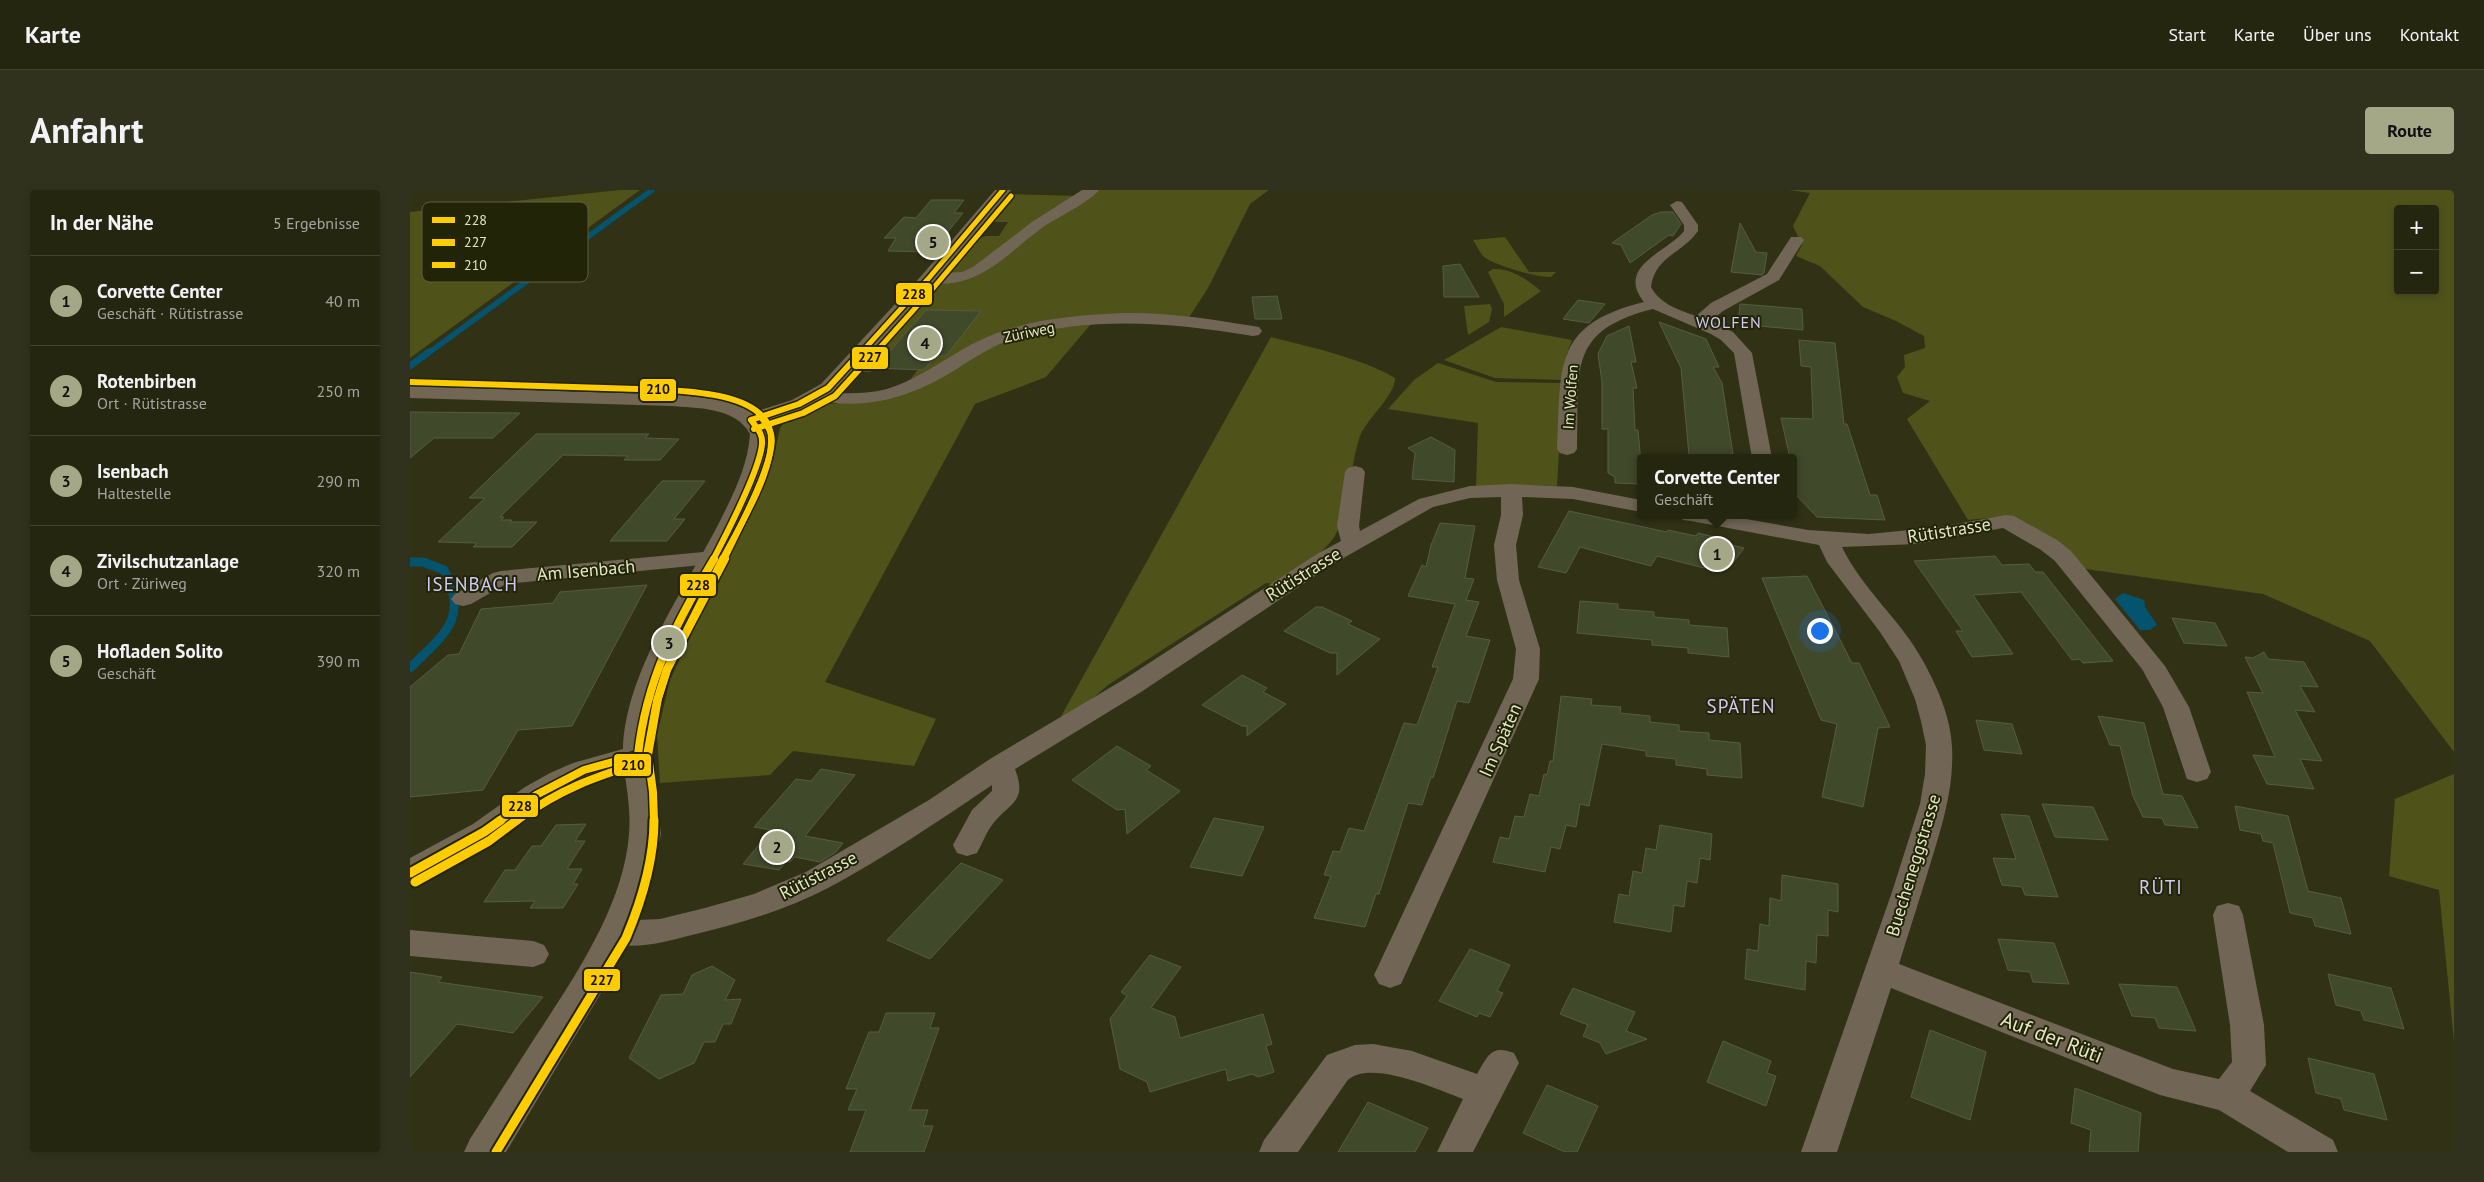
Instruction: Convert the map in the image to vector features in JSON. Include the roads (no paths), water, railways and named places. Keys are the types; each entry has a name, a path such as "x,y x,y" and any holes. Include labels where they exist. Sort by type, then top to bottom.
{"main road":[{"path":"751,420 819,395 836,381 928,279 1003,190"},
{"path":"410,392 679,400 730,409 751,420 761,434 760,454 714,558 690,599 658,665 643,719 638,755 643,792 644,843 630,901 617,933 598,967 484,1152"},
{"path":"410,873 484,832 536,795 561,781 584,770 638,755"}],"street":[{"path":"928,279 956,278 979,270 1037,226 1092,190"},
{"path":"1677,205 1691,224 1691,231 1683,242 1661,254 1649,266 1643,283 1645,292 1654,304 1700,322 1726,336 1743,353 1761,454"},
{"path":"1700,322 1717,307 1773,277 1796,240"},
{"name":"Im Wolfen","path":"1567,449 1571,361 1580,342 1595,328 1615,316 1629,310 1654,304"},
{"name":"Züriweg","path":"819,395 845,399 895,392 932,376 994,340 1036,329 1103,320 1159,318 1253,331"},
{"path":"1353,543 1348,526 1355,472"},
{"name":"Rütistrasse","path":"617,933 660,931 705,920 762,903 817,880 939,807 1000,766 1132,686 1325,558 1426,503 1470,492 1511,490 1573,493 1637,505"},
{"name":"Im Späten","path":"1390,975 1476,792 1526,679 1528,649 1508,580 1505,545 1512,515 1511,490"},
{"name":"Rütistrasse","path":"1729,519 1787,525 1826,539 1862,540 1940,534 2006,520 2049,544 2063,556 2153,666 2176,707 2197,772"},
{"name":"Buecheneggstrasse","path":"1819,1152 1934,804 1939,774 1939,746 1928,699 1912,661 1890,628 1838,562 1826,539"},
{"name":"Am Isenbach","path":"463,599 501,578 714,558"},
{"path":"967,845 981,818 1006,796 1008,786 1000,766"},
{"path":"2227,1096 2249,1065 2247,1025 2228,915"},
{"path":"410,943 533,954"},
{"name":"Auf der Rüti","path":"1879,970 2172,1084 2227,1096 2320,1152"},
{"path":"1277,1152 1338,1066 1368,1057 1399,1062 1485,1092"},
{"path":"1455,1152 1502,1063"}],"water":[{"path":"2123,593 2144,600 2145,607 2157,625 2150,630 2140,630 2115,599"}],"waterway":[{"path":"588,237 652,190"},
{"path":"427,354 526,282"},
{"path":"410,366 429,352"},
{"name":"ISENBACH","path":"410,562 423,562 444,570 454,601 453,614 449,625 433,646 410,668"}],"place":[{"name":"Hofladen Solito","path":"933,242"},
{"name":"Zivilschutzanlage","path":"925,343"},
{"name":"Corvette Center","path":"1717,554"},
{"name":"Isenbach","path":"669,643"},
{"name":"Rotenbirben","path":"777,847"}],"district":[{"name":"WOLFEN","path":"1729,322"},
{"name":"ISENBACH","path":"472,584"},
{"name":"SPÄTEN","path":"1741,706"},
{"name":"RÜTI","path":"2161,887"}]}
